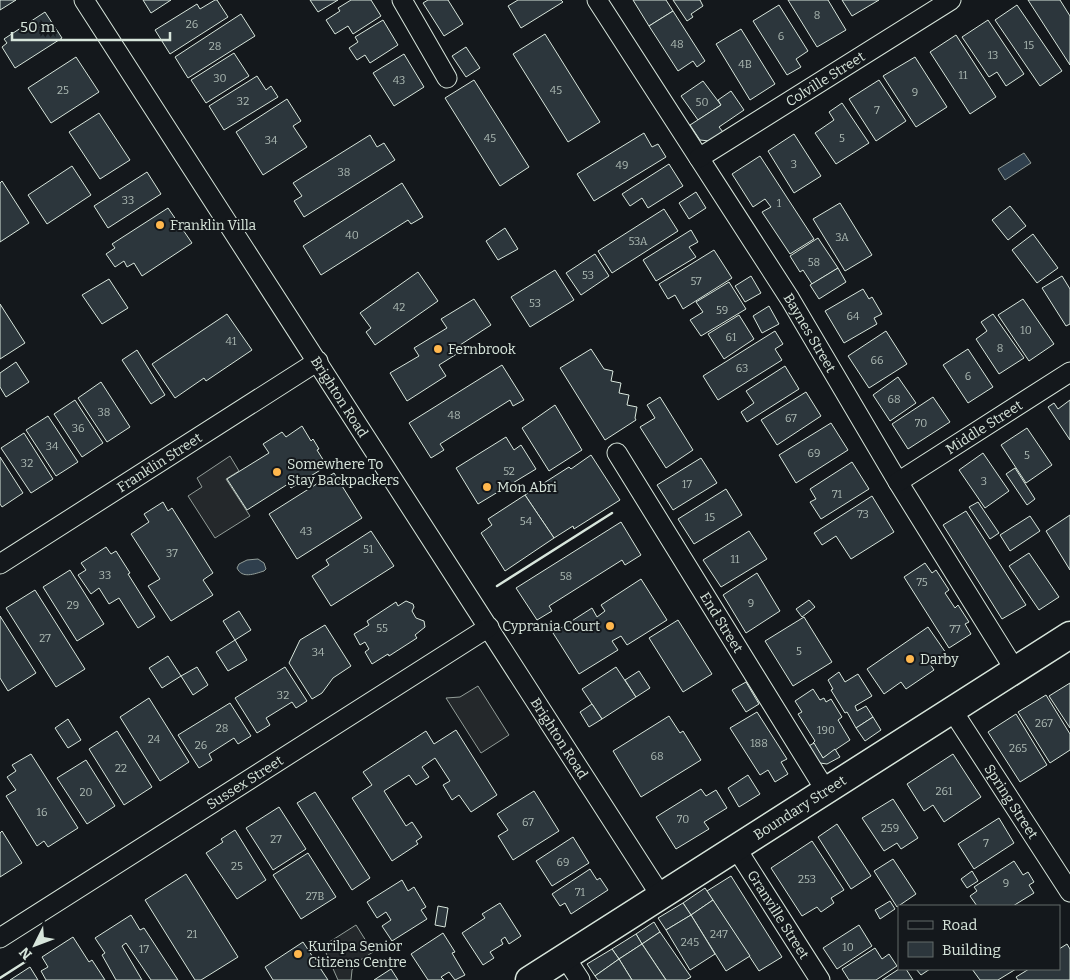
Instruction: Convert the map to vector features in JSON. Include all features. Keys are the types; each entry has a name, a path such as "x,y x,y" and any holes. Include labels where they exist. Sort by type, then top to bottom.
{"street":[{"name":"Brighton Road","path":"84,0 662,896"},
{"name":"Baynes Street","path":"597,0 790,299 898,482 1016,670"},
{"name":"Colville Street","path":"699,158 951,0"},
{"path":"405,1 447,78"},
{"name":"Franklin Street","path":"0,564 318,361"},
{"name":"Middle Street","path":"898,482 1070,372"},
{"name":"End Street","path":"617,453 826,791"},
{"name":"Sussex Street","path":"0,938 489,627"},
{"name":"Boundary Street","path":"529,980 1070,636"},
{"name":"Spring Street","path":"952,710 1070,892"},
{"name":"Granville Street","path":"736,848 820,980"},
{"path":"565,957 580,980"}],"shaded area":[{"path":"230,456 239,471 226,479 250,516 215,538 188,496 202,487 197,478"},
{"path":"478,686 509,735 481,753 446,698 460,697"},
{"path":"356,925 373,952 357,962 352,970 351,980 338,980 323,946"}],"water":[{"path":"1024,153 1031,163 1005,180 998,169"},
{"path":"258,559 264,563 266,569 264,571 245,575 237,568 239,564 247,560"}],"building":[{"path":"0,0 16,0 0,10"},
{"path":"143,0 171,0 151,13"},
{"path":"217,0 228,17 170,54 155,30 197,4 200,9"},
{"path":"310,0 338,0 318,12"},
{"path":"351,0 371,0 381,16 353,34 348,26 335,34 326,20 340,11 338,8"},
{"path":"428,0 448,0 463,24 444,36 423,3"},
{"path":"518,0 561,0 563,2 521,28 508,6"},
{"path":"633,0 666,0 673,11 649,26"},
{"path":"673,0 700,0 703,6 691,14 693,17 687,21"},
{"path":"788,0 828,0 846,30 817,47"},
{"path":"842,0 879,0 852,16"},
{"path":"1028,0 1060,0 1070,16 1070,65"},
{"path":"779,5 808,51 796,59 801,67 787,75 753,21"},
{"path":"1017,5 1062,71 1040,86 995,20"},
{"path":"673,11 705,61 697,67 693,61 678,71 649,26"},
{"path":"45,12 62,38 15,68 2,47 7,43 4,39"},
{"path":"241,14 255,36 188,78 175,57"},
{"path":"383,20 398,45 370,63 365,55 357,60 349,48 358,42 355,37"},
{"path":"988,20 1024,74 1006,86 997,72 989,77 962,37"},
{"path":"741,29 775,84 750,100 716,44"},
{"path":"545,34 600,122 568,142 513,54"},
{"path":"956,35 996,97 970,114 930,52"},
{"path":"466,47 480,68 466,77 452,56"},
{"path":"234,53 249,76 206,103 191,80"},
{"path":"404,54 424,87 394,106 373,73"},
{"path":"76,57 99,92 51,123 28,88"},
{"path":"915,57 947,107 916,127 883,76"},
{"path":"257,76 266,90 271,86 278,97 224,130 209,106"},
{"path":"474,80 529,167 500,186 445,98"},
{"path":"879,80 906,121 876,141 849,99"},
{"path":"703,81 721,105 698,120 681,96"},
{"path":"731,91 744,110 719,127 723,132 709,141 700,140 690,125 721,105 718,100"},
{"path":"287,99 301,121 293,126 307,147 263,175 236,132"},
{"path":"842,103 869,143 836,164 815,133 834,120 829,112"},
{"path":"99,113 130,160 100,179 69,132"},
{"path":"644,133 652,147 658,144 666,157 594,201 577,174"},
{"path":"794,134 821,176 794,193 768,151"},
{"path":"370,135 377,147 384,143 395,160 304,217 294,201 302,196 293,183"},
{"path":"760,156 814,239 790,254 762,212 771,207 765,199 753,207 732,174"},
{"path":"669,164 683,186 648,208 642,198 630,206 622,194"},
{"path":"72,166 91,195 47,224 28,195"},
{"path":"147,172 161,194 108,228 94,206"},
{"path":"2,181 29,223 0,242 0,183"},
{"path":"402,183 423,217 411,224 408,220 321,275 303,246"},
{"path":"696,192 706,208 689,219 679,203"},
{"path":"840,203 872,255 845,271 813,219"},
{"path":"1010,206 1026,226 1008,240 992,220"},
{"name":"Franklin Villa","path":"168,208 192,243 142,276 134,263 127,267 124,261 115,267 106,254 115,248 112,244"},
{"path":"664,209 678,231 612,273 598,251"},
{"path":"505,228 518,249 498,260 486,241"},
{"path":"691,230 698,242 689,247 696,257 656,281 643,260"},
{"path":"1033,234 1058,268 1037,283 1012,250"},
{"path":"818,238 838,268 812,284 803,270 800,272 790,256"},
{"path":"714,250 732,278 683,309 675,295 668,299 659,284"},
{"path":"595,254 609,276 581,295 566,273"},
{"path":"838,268 846,282 819,299 810,285"},
{"path":"555,270 574,300 530,327 511,297"},
{"path":"418,272 438,301 375,345 366,332 371,328 360,313"},
{"path":"751,276 761,293 745,302 735,286"},
{"path":"1062,276 1070,289 1070,324 1066,326 1042,288"},
{"path":"109,279 128,308 102,324 82,295"},
{"path":"729,282 746,309 701,336 690,320 703,312 696,302"},
{"path":"863,289 869,299 872,297 882,314 874,318 877,324 844,343 825,311"},
{"name":"Fernbrook","path":"474,299 491,325 460,345 463,350 439,365 446,376 407,401 390,373 419,356 414,348 447,328 441,319"},
{"path":"1023,299 1054,344 1029,361 998,315"},
{"path":"0,304 25,343 0,359"},
{"path":"769,306 779,324 762,333 753,316"},
{"path":"227,314 252,350 206,381 204,378 175,398 152,364"},
{"path":"993,314 1024,358 999,374 976,339 987,331 981,322"},
{"path":"739,315 754,339 724,359 708,334"},
{"path":"775,331 783,344 775,349 782,360 718,400 703,376"},
{"path":"886,331 907,364 869,388 848,356"},
{"path":"591,349 604,369 613,371 611,381 621,383 619,393 629,395 627,405 637,407 636,420 605,440 560,368"},
{"path":"968,349 993,387 968,403 943,365"},
{"path":"137,350 165,395 151,404 122,360"},
{"path":"16,362 29,382 6,397 0,387 0,373"},
{"path":"502,365 524,400 513,406 510,400 440,444 444,450 431,458 409,423"},
{"path":"785,366 799,389 747,422 741,412 754,403 746,391"},
{"path":"898,377 916,403 890,421 873,395"},
{"path":"101,382 130,427 107,442 78,398"},
{"path":"806,392 821,416 777,445 761,420"},
{"path":"660,397 693,450 666,468 640,427 655,418 647,405"},
{"path":"933,397 950,422 908,449 892,424"},
{"path":"75,400 103,443 82,457 54,414"},
{"path":"1070,400 1070,440 1048,407 1054,403 1058,409"},
{"path":"555,405 582,450 549,471 522,428"},
{"path":"48,416 78,462 56,476 26,430"},
{"path":"831,423 848,450 796,483 779,455"},
{"name":"Somewhere To Stay Backpackers","path":"302,426 311,441 313,439 319,449 317,450 327,466 291,488 288,484 247,510 227,479 269,453 263,444 282,432 286,437"},
{"path":"1027,428 1052,465 1026,483 1001,445"},
{"path":"24,433 53,479 31,493 1,448"},
{"name":"Mon Abri","path":"506,437 514,450 521,445 536,469 478,504 456,468"},
{"path":"983,453 1009,491 985,508 959,470"},
{"path":"591,455 620,500 574,529 573,526 554,538 525,495 569,467 571,469"},
{"path":"0,457 23,493 2,507 0,504"},
{"path":"701,458 717,483 673,510 657,485"},
{"path":"852,462 869,489 821,519 810,502 816,499 810,489"},
{"path":"1015,468 1035,499 1027,505 1006,474"},
{"path":"334,473 362,518 297,559 269,514"},
{"path":"726,489 742,515 694,544 678,519"},
{"path":"525,495 554,538 505,571 481,533 492,525 488,519"},
{"path":"872,496 894,532 851,559 836,536 822,545 814,533"},
{"path":"163,502 168,511 172,508 213,573 203,580 213,595 171,621 148,586 160,579 131,534 149,522 144,514"},
{"path":"978,502 999,533 990,539 969,507"},
{"path":"966,511 1026,605 1002,619 943,525"},
{"path":"1070,515 1070,570 1046,531"},
{"path":"1030,516 1040,531 1010,551 1000,535"},
{"path":"621,522 641,555 625,565 622,560 549,606 552,611 537,620 516,588"},
{"path":"371,531 394,566 331,606 312,576 329,565 326,560"},
{"path":"749,531 767,559 721,587 703,560"},
{"path":"106,547 111,554 116,551 155,617 138,628 119,598 109,604 99,588 91,594 78,575 86,570 81,563"},
{"path":"1029,553 1059,597 1039,610 1009,566"},
{"path":"925,563 932,573 936,570 949,590 945,593 955,608 958,605 969,622 965,624 971,634 949,648 904,577"},
{"path":"70,570 104,624 77,641 43,587"},
{"path":"757,573 780,611 746,633 723,595"},
{"name":"Cyprania Court","path":"641,579 667,620 627,645 621,636 612,641 618,650 579,674 553,633 592,608 597,617 605,611 601,605"},
{"path":"35,590 85,669 56,687 6,608"},
{"path":"809,600 815,607 802,617 796,609"},
{"path":"406,601 413,604 412,611 416,618 424,621 425,627 415,635 417,638 389,656 388,654 372,664 365,652 369,649 365,642 360,645 354,634 369,625 367,621 396,602 398,606"},
{"path":"239,611 251,630 235,640 223,621"},
{"path":"0,616 36,673 8,691 0,678"},
{"path":"804,617 832,662 793,686 765,641"},
{"path":"678,620 712,674 683,692 649,638"},
{"path":"325,625 351,666 333,678 322,693 312,699 289,663 300,640"},
{"name":"Darby","path":"928,627 946,653 930,664 934,670 906,689 901,682 884,694 867,669"},
{"path":"235,640 247,660 228,671 216,652"},
{"path":"168,656 181,676 162,688 149,668"},
{"path":"197,667 208,685 193,695 181,676"},
{"path":"285,667 307,701 296,708 292,702 266,718 270,725 257,733 235,698"},
{"path":"616,667 636,697 602,719 582,689"},
{"path":"639,671 650,688 636,697 625,680"},
{"path":"839,672 845,682 858,674 872,696 855,706 857,711 866,706 873,717 856,728 831,690 833,689 828,680"},
{"path":"746,682 759,704 746,712 732,690"},
{"path":"1070,683 1070,728 1049,696"},
{"path":"813,689 820,700 824,698 826,702 831,699 842,717 838,720 850,740 823,758 798,714 802,712 795,701"},
{"path":"1046,695 1070,734 1070,750 1050,763 1018,712"},
{"path":"149,698 189,762 160,781 120,717"},
{"path":"230,703 251,736 238,744 234,738 209,754 212,760 199,768 178,735"},
{"path":"592,704 602,719 589,727 580,712"},
{"path":"757,712 787,759 781,762 788,774 775,782 768,770 760,775 730,728"},
{"path":"1016,714 1047,765 1020,782 988,732"},
{"path":"669,716 680,733 683,731 701,760 641,797 613,751"},
{"path":"873,717 881,730 865,741 856,728"},
{"path":"68,719 81,740 68,748 55,728"},
{"path":"456,730 497,795 471,812 459,795 452,800 443,785 450,781 435,758 422,767 429,777 416,785 409,775 384,791 406,826 412,822 422,837 416,841 418,844 392,861 352,798 372,785 363,772 426,731 434,744"},
{"path":"117,731 152,787 124,805 89,749"},
{"path":"814,743 823,758 835,749 840,757 827,764 820,763 807,747"},
{"path":"31,754 78,828 48,847 44,841 37,846 6,796 16,790 7,777 16,771 12,765"},
{"path":"953,754 981,797 944,822 933,805 924,811 907,784"},
{"path":"86,760 115,806 87,824 57,778"},
{"path":"748,775 760,794 739,807 728,788"},
{"path":"701,789 706,796 716,790 727,808 704,822 709,829 676,849 656,817"},
{"path":"534,791 559,831 513,860 498,836 508,830 497,814"},
{"path":"315,792 370,878 352,890 297,803"},
{"path":"893,799 918,838 901,849 897,843 884,851 862,818"},
{"path":"279,807 306,849 273,870 246,828"},
{"path":"999,818 1014,843 974,869 958,844"},
{"path":"837,824 871,876 851,889 818,837"},
{"path":"235,830 266,880 237,899 206,853 223,842 221,839"},
{"path":"2,831 22,863 0,877 0,833"},
{"path":"573,837 589,863 552,886 536,861"},
{"path":"812,841 844,890 831,898 834,903 821,912 817,907 802,916 771,868"},
{"path":"308,853 336,897 301,919 273,875"},
{"path":"893,859 916,894 897,907 874,871"},
{"path":"1014,861 1023,875 1028,872 1034,882 1029,885 1034,893 1015,905 976,905 970,896 977,891 974,887"},
{"path":"590,869 597,880 600,878 608,890 571,914 565,903 560,906 552,894"},
{"path":"972,871 978,881 967,888 961,879"},
{"path":"186,874 238,957 201,980 195,980 145,900"},
{"path":"731,876 782,957 759,971 707,891"},
{"path":"402,880 408,891 414,887 426,907 421,910 427,919 392,941 382,926 391,920 386,912 377,918 367,902"},
{"path":"705,888 713,900 691,915 683,903"},
{"path":"713,900 750,956 726,971 691,915"},
{"path":"890,901 895,909 880,919 875,910"},
{"path":"500,903 521,936 509,944 505,937 501,940 503,944 490,952 494,958 483,965 462,933 485,918 482,914"},
{"path":"683,903 691,915 666,930 658,918"},
{"path":"438,906 448,908 445,927 435,925"},
{"path":"131,915 140,930 144,928 178,980 151,980 126,943 122,946 142,980 116,980 102,955 105,953 95,938"},
{"path":"691,915 715,954 690,970 666,930"},
{"path":"654,922 660,932 642,944 636,934"},
{"path":"859,925 872,946 837,969 823,948"},
{"path":"660,932 691,977 686,980 666,980 642,944"},
{"path":"443,933 455,952 452,953 465,975 455,980 449,972 441,977 444,980 428,980 411,954"},
{"path":"636,934 642,944 619,959 612,949"},
{"path":"73,937 89,962 92,960 105,980 46,980 41,971 48,967 42,957"},
{"name":"Kurilpa Senior Citizens Centre","path":"303,942 328,980 273,980 265,967"},
{"path":"642,944 666,980 632,980 619,959"},
{"path":"1067,944 1070,949 1070,980 1018,980 1016,977 1027,970 1060,970 1060,948"},
{"path":"875,948 882,959 889,954 897,966 876,980 849,980 842,969"},
{"path":"612,949 619,959 595,976 587,964"},
{"path":"619,959 632,980 598,980 595,976"},
{"path":"30,967 38,980 10,980"},
{"path":"391,969 398,980 374,980"},
{"path":"898,970 907,970 913,980 882,980"},
{"path":"917,970 928,970 921,975"},
{"path":"973,970 1014,970 998,980 980,980"}],"wall":[{"path":"497,586 612,513"},
{"path":"0,978 25,962"}],"place":[{"name":"Franklin Villa","path":"160,225"},
{"name":"Fernbrook","path":"438,349"},
{"name":"Somewhere To Stay Backpackers","path":"277,472"},
{"name":"Mon Abri","path":"487,487"},
{"name":"Cyprania Court","path":"610,626"},
{"name":"Darby","path":"910,659"},
{"name":"Kurilpa Senior Citizens Centre","path":"298,954"}]}
